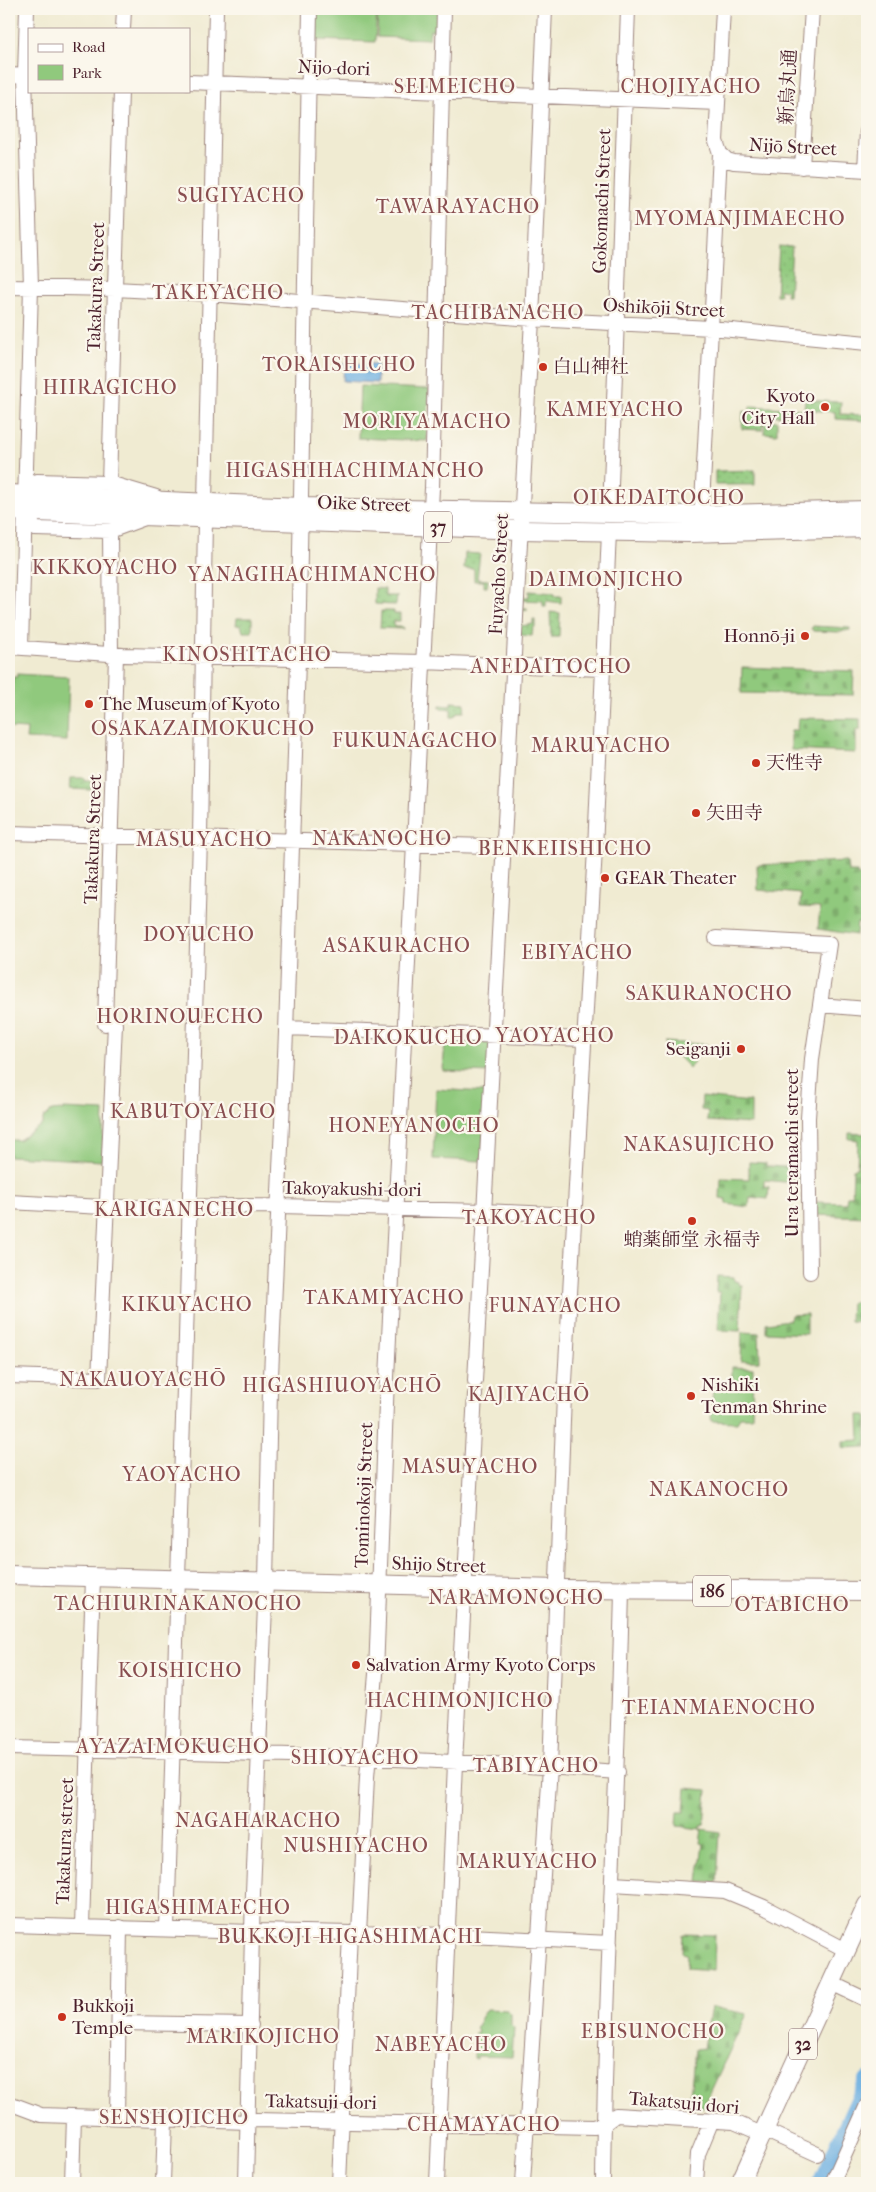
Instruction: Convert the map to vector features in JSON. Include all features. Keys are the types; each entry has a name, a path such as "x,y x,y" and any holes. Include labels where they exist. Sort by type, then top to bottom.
{"main road":[{"name":"Oike Street","path":"17,503 168,502 205,511"},
{"name":"Oike Street","path":"17,503 148,517 205,511 301,515 430,527 520,530 700,533 867,528"},
{"name":"Oike Street","path":"301,515 431,509 701,514 867,510"},
{"name":"Shijo Street","path":"9,1575 557,1589 867,1592"},
{"name":"32","path":"740,2183 867,1905"}],"street":[{"path":"27,9 31,287 17,503 15,647 114,655 513,664 602,668"},
{"path":"123,28 124,9"},
{"path":"185,1372 200,838 213,83 216,9"},
{"path":"271,1376 293,841 310,9"},
{"name":"Tominokoji Street","path":"339,2183 355,1933 376,1674 381,1584 387,1377 431,509 444,9"},
{"name":"Fuyacho Street","path":"437,2183 455,1763 494,1036 502,847 532,319 545,9"},
{"name":"Gokomachi Street","path":"610,513 628,9"},
{"path":"700,533 720,153 716,140 722,9"},
{"name":"新烏丸通","path":"802,167 812,9"},
{"path":"9,75 27,76"},
{"name":"Nijo-dori","path":"190,82 718,103"},
{"name":"Takakura Street","path":"109,483 121,92"},
{"path":"866,170 867,131"},
{"name":"Nijō Street","path":"720,153 727,160 734,162 866,170"},
{"name":"Oshikōji Street","path":"9,287 115,289 209,294 532,319 711,328 867,343"},
{"path":"17,503 37,480 109,483 168,502"},
{"path":"17,503 35,529 110,531 148,517"},
{"name":"Takakura Street","path":"9,1376 99,1379 107,1206 110,1024 114,655 110,531"},
{"path":"523,2183 550,1767 564,1389 595,849 609,532"},
{"path":"9,833 595,849"},
{"name":"Ura teramachi street","path":"716,938 830,944 812,1059 808,1118 810,1272"},
{"path":"820,1005 867,1009"},
{"path":"286,1028 584,1039"},
{"name":"Takoyakushi-dori","path":"9,1202 107,1206 278,1206 574,1215"},
{"path":"167,1929 184,1388"},
{"path":"246,2183 258,1755 266,1582 270,1390"},
{"name":"Takakura street","path":"82,1926 93,1577"},
{"path":"603,2183 610,1943 618,1772 622,1590"},
{"path":"9,1748 368,1758 618,1772"},
{"path":"613,1884 725,1891 764,1907 846,1950"},
{"path":"9,1925 448,1935 610,1943"},
{"path":"116,2117 120,1927"},
{"path":"831,1984 867,2000"},
{"path":"119,2023 251,2025"},
{"name":"Takatsuji-dori","path":"9,2103 41,2115 165,2120 594,2127 604,2124"},
{"path":"832,2183 867,2105"},
{"name":"Takatsuji dori","path":"604,2124 616,2115 712,2120 741,2124 817,2154"},
{"path":"72,2183 74,2116"},
{"path":"163,2183 165,2120"},
{"path":"696,2183 698,2154 712,2120"}],"green space":[{"path":"315,9 377,9 375,42 314,40"},
{"path":"378,9 439,9 438,30 430,30 429,39 377,37"},
{"path":"779,246 792,247 789,295 786,295 787,290 779,290 780,295 776,295"},
{"path":"360,386 429,389 427,441 358,438"},
{"path":"805,400 841,402 840,414 867,415 867,421 835,419 835,412 806,410 805,417 763,415 762,430 742,429 743,411 750,412 750,406 804,409"},
{"path":"765,420 777,421 777,434 764,433"},
{"path":"755,470 755,485 715,485 715,471"},
{"path":"465,553 480,554 477,579 488,580 487,587 484,587 484,581 474,581 474,569 464,569"},
{"path":"375,588 385,589 385,596 397,596 396,605 375,604"},
{"path":"529,591 554,593 554,596 561,596 561,603 546,601 546,606 543,606 543,601 522,600 521,608 527,608 527,610 522,610 521,626 533,624 533,619 535,620 535,627 533,628 532,636 518,635 520,597 529,597"},
{"path":"381,611 394,611 394,614 400,614 400,621 394,621 394,627 403,627 403,629 380,628"},
{"path":"550,612 560,613 559,637 551,637"},
{"path":"237,618 252,618 252,632 243,632 241,625 236,625"},
{"path":"813,626 850,628 850,630 838,632 814,631 811,629"},
{"path":"742,667 854,671 853,695 741,693"},
{"path":"17,674 69,677 67,741 26,739 27,729 10,728 13,677 17,677"},
{"path":"451,702 465,703 464,712 458,712 454,717 451,717 451,709 440,708 440,705 451,706"},
{"path":"798,718 860,719 860,730 856,730 856,753 791,750 791,730 797,730"},
{"path":"71,778 84,778 84,781 91,781 91,790 70,789"},
{"path":"847,861 848,872 857,872 858,875 863,876 862,895 866,898 866,924 857,923 856,935 818,929 820,908 800,907 801,894 758,890 757,865"},
{"path":"445,1040 493,1042 491,1073 443,1071"},
{"path":"664,1042 707,1044 689,1068"},
{"path":"436,1089 486,1092 482,1161 433,1159"},
{"path":"702,1097 751,1102 751,1124 707,1121 708,1111 701,1110"},
{"path":"63,1109 104,1111 102,1161 9,1156 9,1140 19,1140 43,1124 43,1118 52,1111"},
{"path":"849,1133 867,1134 867,1217 814,1215 815,1202 846,1203 847,1196 852,1196 853,1169 857,1168 858,1140 849,1139"},
{"path":"749,1162 766,1163 766,1166 804,1168 804,1184 764,1180 764,1186 769,1187 768,1199 750,1197 749,1207 726,1204 726,1199 720,1198 721,1178 749,1179"},
{"path":"717,1276 734,1277 734,1281 742,1285 740,1331 718,1330 720,1292 716,1292"},
{"path":"851,1302 867,1302 867,1353 862,1353 863,1337 860,1336 861,1322 850,1321"},
{"path":"807,1314 807,1334 766,1332 766,1323 790,1320 791,1315"},
{"path":"742,1332 759,1333 760,1361 741,1361"},
{"path":"732,1367 753,1368 752,1417 740,1417 737,1422 711,1421 713,1386 716,1386 716,1382 732,1382"},
{"path":"859,1415 867,1415 867,1447 843,1448 843,1441 860,1440"},
{"path":"686,1788 707,1790 704,1825 701,1826 701,1829 677,1826 678,1812 684,1812"},
{"path":"702,1829 720,1832 717,1883 698,1882 703,1844 700,1843"},
{"path":"683,1934 715,1935 714,1971 686,1969 687,1954 682,1953"},
{"path":"711,2007 747,2014 703,2108 689,2104 695,2049 704,2048"},
{"path":"486,2009 507,2010 511,2014 511,2025 514,2028 512,2057 477,2056 477,2059 474,2058 475,2033 478,2033 476,2026 479,2025 480,2018"}],"water":[{"path":"344,363 377,364 377,383 343,381"}],"waterway":[{"path":"820,2183 867,2080"}],"place":[{"name":"白山神社","path":"543,367"},
{"name":"Kyoto City Hall","path":"825,407"},
{"name":"Honnō-ji","path":"805,636"},
{"name":"The Museum of Kyoto","path":"89,704"},
{"name":"天性寺","path":"756,763"},
{"name":"矢田寺","path":"696,813"},
{"name":"GEAR Theater","path":"605,878"},
{"name":"Seiganji","path":"741,1049"},
{"name":"蛸薬師堂 永福寺","path":"692,1221"},
{"name":"Nishiki Tenman Shrine","path":"691,1396"},
{"name":"Salvation Army Kyoto Corps","path":"356,1665"},
{"name":"Bukkoji Temple","path":"62,2017"}],"district":[{"name":"SEIMEICHO","path":"455,86"},
{"name":"CHOJIYACHO","path":"691,86"},
{"name":"SUGIYACHO","path":"241,195"},
{"name":"TAWARAYACHO","path":"458,206"},
{"name":"MYOMANJIMAECHO","path":"740,218"},
{"name":"TAKEYACHO","path":"218,292"},
{"name":"TACHIBANACHO","path":"498,312"},
{"name":"TORAISHICHO","path":"339,364"},
{"name":"HIIRAGICHO","path":"110,387"},
{"name":"KAMEYACHO","path":"615,409"},
{"name":"MORIYAMACHO","path":"427,421"},
{"name":"HIGASHIHACHIMANCHO","path":"355,470"},
{"name":"OIKEDAITOCHO","path":"659,497"},
{"name":"KIKKOYACHO","path":"105,567"},
{"name":"YANAGIHACHIMANCHO","path":"312,574"},
{"name":"DAIMONJICHO","path":"606,579"},
{"name":"KINOSHITACHO","path":"247,654"},
{"name":"ANEDAITOCHO","path":"551,666"},
{"name":"OSAKAZAIMOKUCHO","path":"203,728"},
{"name":"FUKUNAGACHO","path":"415,740"},
{"name":"MARUYACHO","path":"601,745"},
{"name":"NAKANOCHO","path":"382,838"},
{"name":"MASUYACHO","path":"204,839"},
{"name":"BENKEIISHICHO","path":"565,848"},
{"name":"DOYUCHO","path":"199,934"},
{"name":"ASAKURACHO","path":"397,945"},
{"name":"EBIYACHO","path":"577,952"},
{"name":"SAKURANOCHO","path":"709,993"},
{"name":"HORINOUECHO","path":"180,1016"},
{"name":"YAOYACHO","path":"555,1035"},
{"name":"DAIKOKUCHO","path":"408,1037"},
{"name":"KABUTOYACHO","path":"193,1111"},
{"name":"HONEYANOCHO","path":"414,1125"},
{"name":"NAKASUJICHO","path":"699,1144"},
{"name":"KARIGANECHO","path":"174,1209"},
{"name":"TAKOYACHO","path":"529,1217"},
{"name":"TAKAMIYACHO","path":"384,1297"},
{"name":"KIKUYACHO","path":"187,1304"},
{"name":"FUNAYACHO","path":"555,1305"},
{"name":"NAKAUOYACHŌ","path":"143,1379"},
{"name":"HIGASHIUOYACHŌ","path":"342,1385"},
{"name":"KAJIYACHŌ","path":"529,1394"},
{"name":"MASUYACHO","path":"470,1466"},
{"name":"YAOYACHO","path":"182,1474"},
{"name":"NAKANOCHO","path":"719,1489"},
{"name":"NARAMONOCHO","path":"516,1597"},
{"name":"TACHIURINAKANOCHO","path":"178,1603"},
{"name":"OTABICHO","path":"792,1604"},
{"name":"KOISHICHO","path":"180,1670"},
{"name":"HACHIMONJICHO","path":"460,1700"},
{"name":"TEIANMAENOCHO","path":"719,1707"},
{"name":"AYAZAIMOKUCHO","path":"173,1746"},
{"name":"SHIOYACHO","path":"355,1757"},
{"name":"TABIYACHO","path":"536,1765"},
{"name":"NAGAHARACHO","path":"258,1820"},
{"name":"NUSHIYACHO","path":"356,1845"},
{"name":"MARUYACHO","path":"528,1861"},
{"name":"HIGASHIMAECHO","path":"198,1907"},
{"name":"BUKKOJI-HIGASHIMACHI","path":"350,1936"},
{"name":"EBISUNOCHO","path":"653,2031"},
{"name":"MARIKOJICHO","path":"263,2036"},
{"name":"NABEYACHO","path":"441,2044"},
{"name":"SENSHOJICHO","path":"174,2117"},
{"name":"CHAMAYACHO","path":"484,2124"}]}
